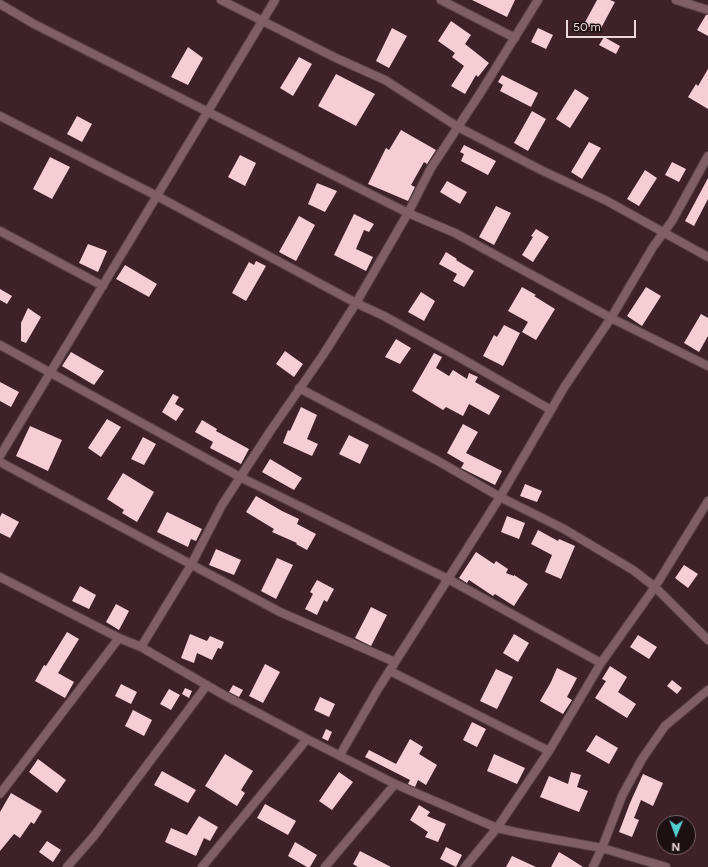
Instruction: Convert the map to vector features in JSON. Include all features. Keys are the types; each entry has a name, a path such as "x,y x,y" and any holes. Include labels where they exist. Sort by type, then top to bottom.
{"street":[{"path":"221,0 336,58 385,80 458,127 541,170 607,201 708,257"},
{"path":"0,456 275,0"},
{"path":"441,0 515,38"},
{"path":"142,647 191,565 222,505 299,388 323,355 356,303 408,213 431,168 538,0"},
{"path":"676,0 708,10"},
{"path":"0,4 34,24 408,213 455,233 610,318 708,366"},
{"path":"0,116 157,196 356,303 384,316 551,410"},
{"path":"340,755 390,670 500,497 564,386 610,318 652,247 664,233 708,156"},
{"path":"0,231 103,286"},
{"path":"0,345 240,477 448,579 601,663"},
{"path":"299,388 438,461 500,497 564,529 634,570 655,587 708,640"},
{"path":"0,462 280,612 395,662"},
{"path":"465,867 497,828 549,751 601,663 655,587 708,501"},
{"path":"0,577 119,638 142,647 307,740 340,755 395,784 497,828 602,848 666,867"},
{"path":"0,794 119,638"},
{"path":"390,670 549,751"},
{"path":"67,867 94,836 207,685"},
{"path":"593,867 622,796 642,759 665,726 708,690"},
{"path":"202,867 307,740"},
{"path":"325,867 395,784"}],"building":[{"path":"472,0 515,0 507,17"},
{"path":"597,0 610,0 615,2 599,32 584,24"},
{"path":"706,15 708,15 708,36 697,30"},
{"path":"451,21 471,35 465,44 489,63 478,77 476,75 465,94 451,86 464,66 452,57 455,53 438,41"},
{"path":"392,28 407,36 389,68 376,61"},
{"path":"538,28 553,35 546,49 531,42"},
{"path":"604,37 620,46 616,54 599,45"},
{"path":"188,47 203,58 188,85 171,77"},
{"path":"299,57 312,64 293,96 280,88"},
{"path":"708,69 708,109 688,97 696,84 698,86"},
{"path":"336,74 375,94 356,126 318,106"},
{"path":"502,75 538,93 531,107 500,91 503,85 498,82"},
{"path":"575,89 589,98 570,128 556,119"},
{"path":"532,111 546,119 528,151 514,143"},
{"path":"77,116 92,124 82,142 67,134"},
{"path":"401,130 436,150 427,164 424,162 411,185 415,187 408,201 368,184 386,148 389,150"},
{"path":"589,142 601,148 582,179 571,172"},
{"path":"464,145 496,161 488,175 461,161 464,154 460,152"},
{"path":"240,155 256,163 245,186 228,177"},
{"path":"50,157 70,167 52,199 33,189"},
{"path":"672,162 686,169 679,182 665,175"},
{"path":"645,170 657,178 639,206 627,199"},
{"path":"708,178 708,199 694,226 685,221"},
{"path":"447,181 467,192 460,204 440,192"},
{"path":"317,183 337,191 325,212 308,204"},
{"path":"496,206 511,213 494,245 479,237"},
{"path":"354,214 374,224 369,232 364,230 356,249 373,257 366,271 334,255"},
{"path":"299,216 315,225 296,261 279,252"},
{"path":"536,229 549,237 533,262 522,255"},
{"path":"88,244 107,251 98,272 79,263"},
{"path":"446,252 474,271 464,287 453,281 457,274 439,264"},
{"path":"256,261 266,266 246,301 232,293 249,262 254,265"},
{"path":"125,265 157,284 149,297 116,279"},
{"path":"522,287 555,309 536,340 522,332 528,322 508,311"},
{"path":"646,287 661,296 642,326 627,316"},
{"path":"0,289 12,296 7,304 0,300"},
{"path":"421,292 435,301 424,321 408,312"},
{"path":"28,308 41,317 26,343 21,341 21,323"},
{"path":"701,314 708,318 708,336 699,352 684,343"},
{"path":"504,325 520,333 503,366 483,356 494,335 497,337"},
{"path":"396,339 411,348 400,364 385,357"},
{"path":"285,351 303,364 294,377 276,364"},
{"path":"71,352 104,371 94,385 62,366"},
{"path":"434,353 442,357 436,368 449,376 453,370 467,379 469,373 478,377 475,382 500,396 489,415 469,404 463,416 446,407 443,410 412,391"},
{"path":"0,382 19,392 11,407 0,401"},
{"path":"173,394 179,397 175,404 184,409 176,421 162,412"},
{"path":"301,407 317,415 307,439 318,444 312,456 283,443 288,430 290,431"},
{"path":"107,419 121,427 101,457 88,448"},
{"path":"202,420 217,429 216,431 249,449 241,464 210,448 213,442 195,432"},
{"path":"463,424 478,432 466,453 502,471 495,485 461,468 464,463 447,453"},
{"path":"30,426 62,440 48,471 16,456"},
{"path":"349,435 369,445 360,464 339,454"},
{"path":"143,437 156,444 144,465 131,459"},
{"path":"270,459 302,478 294,490 262,472"},
{"path":"123,473 154,492 137,522 122,513 124,510 107,499"},
{"path":"525,484 542,491 537,502 520,496"},
{"path":"256,496 299,519 297,524 316,534 307,550 296,544 297,543 272,532 274,529 246,512"},
{"path":"167,512 202,529 196,541 191,539 188,547 157,532"},
{"path":"2,513 19,522 10,538 0,533 0,517"},
{"path":"507,516 525,523 519,539 501,532"},
{"path":"538,530 558,541 559,539 575,546 561,579 545,572 552,555 531,544"},
{"path":"216,549 241,560 234,575 209,565"},
{"path":"476,552 494,564 496,561 508,569 506,573 514,575 528,584 514,606 495,594 493,596 469,580 467,583 459,578"},
{"path":"277,558 293,565 276,599 261,591"},
{"path":"684,565 698,574 688,588 675,578"},
{"path":"317,580 334,589 327,602 324,600 317,615 305,609 313,594 310,592"},
{"path":"80,586 96,595 89,609 72,601"},
{"path":"116,604 129,611 119,630 106,622"},
{"path":"371,607 387,615 371,646 355,638"},
{"path":"67,632 79,639 58,673 74,682 65,698 35,681 44,665 46,666"},
{"path":"190,634 207,641 210,636 224,642 221,649 218,648 212,660 197,653 194,663 181,658"},
{"path":"514,634 529,643 518,662 503,653"},
{"path":"638,635 657,647 649,659 630,647"},
{"path":"265,664 280,672 263,703 249,696"},
{"path":"610,666 627,677 618,692 636,704 627,718 595,698 606,681 602,679"},
{"path":"557,668 577,678 567,697 572,700 563,714 540,701"},
{"path":"496,669 513,677 497,709 480,701"},
{"path":"672,680 682,688 677,694 667,686"},
{"path":"121,684 137,692 131,704 115,696"},
{"path":"233,685 243,690 239,697 229,692"},
{"path":"185,688 192,691 189,698 182,694"},
{"path":"169,689 180,695 171,710 160,704"},
{"path":"320,697 335,704 329,717 314,710"},
{"path":"133,710 152,720 144,736 125,726"},
{"path":"472,722 486,729 477,747 463,740"},
{"path":"326,729 332,732 328,741 322,738"},
{"path":"596,735 618,748 609,764 586,751"},
{"path":"410,739 423,747 419,754 437,765 426,785 418,780 415,787 408,784 410,780 365,757 369,750 396,764"},
{"path":"225,754 253,771 241,790 245,793 237,806 205,786"},
{"path":"494,754 525,768 517,784 487,771"},
{"path":"38,759 66,780 57,793 29,772"},
{"path":"162,771 196,790 188,803 154,785"},
{"path":"339,772 353,782 332,810 319,801"},
{"path":"571,772 581,775 577,787 588,791 579,812 540,797 549,776 568,784"},
{"path":"643,774 663,783 653,806 641,800 634,818 639,820 632,837 619,832"},
{"path":"11,793 42,811 34,824 31,822 20,838 14,834 0,851 0,812"},
{"path":"265,804 296,821 288,835 257,818"},
{"path":"419,805 430,812 427,816 446,824 438,842 425,837 428,832 410,820"},
{"path":"199,816 218,827 210,841 204,838 196,856 165,842 171,828 187,835"},
{"path":"47,841 61,850 53,862 39,852"},
{"path":"295,842 317,855 310,867 307,867 288,856"},
{"path":"446,847 462,855 456,867 440,859"},
{"path":"360,851 391,867 358,867 353,864"},
{"path":"559,852 569,858 583,867 551,867"},
{"path":"512,856 536,867 506,867"}]}
